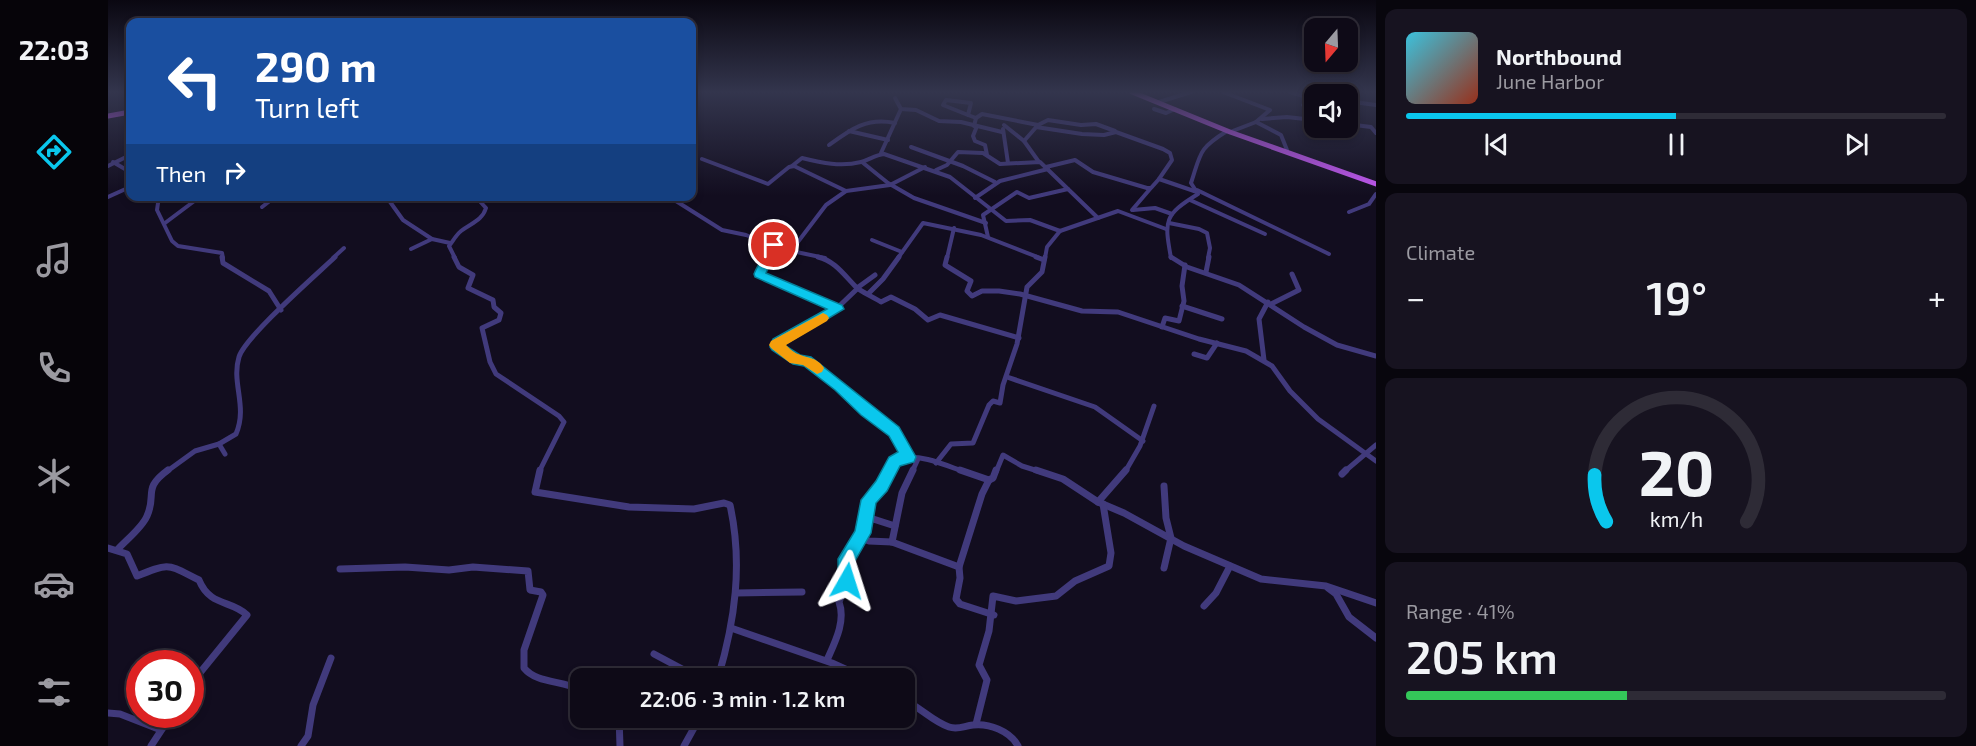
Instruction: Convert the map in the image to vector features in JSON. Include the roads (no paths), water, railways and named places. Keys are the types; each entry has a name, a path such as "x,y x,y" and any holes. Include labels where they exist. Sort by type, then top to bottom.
{"main road":[{"path":"1220,127 1376,184"}],"street":[{"path":"829,145 855,127"},
{"path":"702,159 768,184 802,158 828,165 862,162 881,153 893,127"},
{"path":"975,127 972,133 974,138 985,145 987,155"},
{"path":"979,127 1002,132"},
{"path":"1003,127 1002,132 1008,163"},
{"path":"1006,127 1024,141 1039,162 1098,218"},
{"path":"1024,141 1036,127"},
{"path":"1042,127 1082,134 1104,135 1116,132"},
{"path":"1103,127 1170,153 1172,162 1131,212"},
{"path":"1198,191 1191,183 1198,152 1212,139 1239,127"},
{"path":"1265,127 1281,135 1287,150"},
{"path":"849,131 888,140"},
{"path":"911,147 952,162 995,182"},
{"path":"934,170 952,162 958,152 982,152 1000,164 1005,174"},
{"path":"881,153 926,167 956,180 975,198 1006,221 1030,220 1060,231"},
{"path":"108,166 126,157"},
{"path":"975,198 1005,174 1047,168 1076,160 1093,172 1150,189"},
{"path":"113,162 126,170"},
{"path":"862,162 890,185 954,228 988,237 1044,260"},
{"path":"1000,164 1039,162"},
{"path":"792,166 823,178 846,191"},
{"path":"791,251 826,205 846,191 890,185 926,167"},
{"path":"1159,179 1198,191 1234,206 1252,218 1296,236 1329,254"},
{"path":"108,197 126,189"},
{"path":"988,237 989,228 983,215 1016,192 1029,198 1068,189"},
{"path":"1198,191 1172,214 1168,226 1171,259 1238,284 1333,345 1376,356"},
{"path":"1348,212 1369,205 1375,200 1376,194"},
{"path":"1190,200 1265,234"},
{"path":"158,201 157,210 165,223 168,237 176,245 222,253 223,263 269,291 281,310"},
{"path":"165,223 194,201"},
{"path":"262,207 270,201"},
{"path":"389,201 403,220 432,239 450,243"},
{"path":"450,243 462,230 472,226 485,214 486,208 480,201"},
{"path":"678,201 722,230 746,235 791,251 827,259 850,278 857,288 881,302 893,298 915,309 928,320 940,315 1018,338"},
{"path":"936,463 951,444 973,443 989,405 993,401 1000,403 1018,338 1029,282 1043,270 1047,247 1060,231 1115,212 1155,208 1172,214"},
{"path":"1131,212 1168,226 1199,229 1207,233 1210,248 1206,272"},
{"path":"869,293 883,279 921,224 939,217 986,222"},
{"path":"954,228 945,265 971,281 967,291 970,295 974,297 981,291 994,291 1026,296 1082,311 1118,312 1240,349 1264,360 1278,372 1290,391 1310,412 1376,460"},
{"path":"411,249 432,239"},
{"path":"872,240 902,252"},
{"path":"450,243 459,267 473,275 467,287 493,300 495,307 501,313 500,318 482,330 490,362 496,374 560,416 564,422 537,477 535,492 546,495 571,495 629,507 694,509 724,503 730,505 737,569 736,593 720,668"},
{"path":"777,247 769,253 765,260 761,276 838,309"},
{"path":"118,549 147,517 151,489 156,479 195,450 219,444 236,434 242,422 240,387 236,373 239,353 249,338 344,248"},
{"path":"1162,327 1165,318 1179,321 1184,301 1182,286 1185,265"},
{"path":"1264,360 1259,319 1270,303 1299,290 1292,274"},
{"path":"875,275 857,288 838,309 776,345 795,359 807,360 830,377 866,411 892,429 900,438 909,457"},
{"path":"1182,306 1222,319"},
{"path":"1194,354 1207,358 1217,343"},
{"path":"1007,377 1095,407 1143,441"},
{"path":"976,724 987,680 980,665 994,615 995,595 1016,601 1056,596 1075,581 1109,566 1111,553 1101,503 1119,480 1143,441 1154,406"},
{"path":"219,444 225,454"},
{"path":"1342,474 1376,446"},
{"path":"994,615 975,610 957,601 960,578 958,567 982,494 989,480 993,478 1003,455 1022,466 1063,479 1101,503 1230,566 1270,581 1326,586 1376,603"},
{"path":"827,660 841,623 839,602 847,581 847,559 860,538 867,517 868,500 881,486 895,462 899,458 909,457 989,480"},
{"path":"892,542 902,493 918,459"},
{"path":"1164,486 1166,518 1171,538 1164,568"},
{"path":"867,517 895,526"},
{"path":"860,538 869,541 892,542 958,567"},
{"path":"108,548 129,554 135,575 145,574 163,565 171,566 199,580 202,587 219,603 240,608 248,615 204,668"},
{"path":"1204,606 1216,593 1230,566"},
{"path":"340,569 405,567 449,570 473,567 528,572 530,590 541,591 543,595 526,643 522,665 525,671 536,677 560,680 570,685"},
{"path":"1326,586 1336,594 1349,617 1376,639"},
{"path":"736,593 802,592"},
{"path":"730,628 827,660 844,668"},
{"path":"654,654 680,668"},
{"path":"301,746 308,736 313,705 331,658"},
{"path":"915,704 951,728 963,729 976,724 1007,734 1018,746"},
{"path":"108,712 120,714 161,730 151,746"},
{"path":"620,746 621,728"},
{"path":"684,746 694,728"}]}
